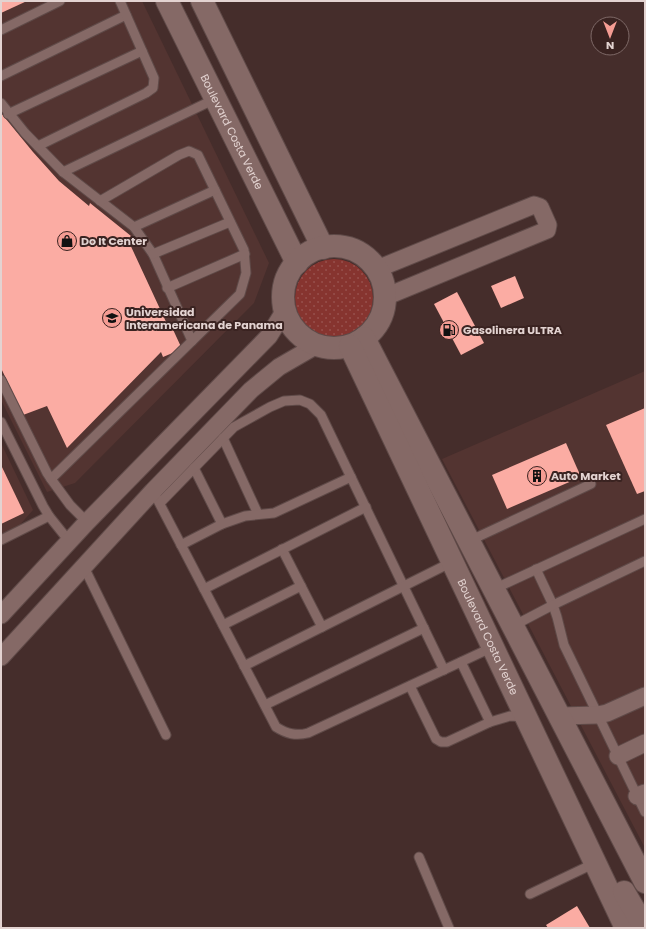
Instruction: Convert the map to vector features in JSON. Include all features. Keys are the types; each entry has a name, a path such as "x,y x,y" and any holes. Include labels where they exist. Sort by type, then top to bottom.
{"street":[{"name":"Boulevard Costa Verde","path":"167,1 297,263"},
{"path":"202,1 323,248"},
{"path":"377,269 530,206 540,207 548,225 547,230 385,297"},
{"path":"338,247 353,250 366,258 377,269 384,288 385,297 383,313 376,327 357,342 333,348 317,345 302,337 291,325 285,310 283,297 289,273 297,263 309,253 323,248 338,247"},
{"path":"1,615 87,522 269,336 285,310"},
{"name":"Boulevard Costa Verde","path":"357,342 452,562 626,928"},
{"path":"357,342 469,541 645,882"},
{"path":"1,657 84,567 156,497 251,390 279,366 317,345"},
{"path":"560,716 598,715 607,713 645,696"},
{"path":"618,756 645,743"},
{"path":"577,825 594,836 645,928"}],"lane":[{"path":"1,30 60,1"},
{"path":"38,146 154,88 154,78 120,1"},
{"path":"1,76 126,15"},
{"path":"8,114 142,51"},
{"path":"63,172 216,99"},
{"path":"1,103 8,114 63,172 134,227 153,254 192,341"},
{"path":"51,479 240,294 246,273 245,254 198,155 190,151 179,155 100,201"},
{"path":"134,227 215,190"},
{"path":"153,254 230,222"},
{"path":"167,288 245,254"},
{"path":"1,380 47,473 70,505 87,522"},
{"path":"444,670 321,415 310,404 300,400 284,401 234,427 194,468 156,497 276,727 284,732 300,735 308,733 410,686 493,647"},
{"path":"1,422 43,506 69,541"},
{"path":"223,438 258,514"},
{"path":"194,468 222,524"},
{"path":"181,545 222,524 245,516 274,513 351,478"},
{"path":"469,541 591,484"},
{"path":"204,589 366,507"},
{"path":"1,540 49,516"},
{"path":"494,589 645,519"},
{"path":"282,549 322,627"},
{"path":"513,626 645,561"},
{"path":"244,666 452,562"},
{"path":"84,567 166,735"},
{"path":"536,569 553,605 564,645 618,756 641,795 645,812"},
{"path":"223,625 301,586"},
{"path":"265,706 424,628"},
{"path":"461,662 490,722"},
{"path":"410,686 436,738 441,742 447,742 490,722 510,716 526,717"},
{"path":"419,857 449,928"},
{"path":"530,894 595,863"}],"shaded area":[{"path":"1,1 142,1 269,263 254,303 75,483 47,492 1,400"},
{"path":"334,259 349,262 362,270 370,283 373,298 370,313 362,326 349,334 334,337 319,334 306,326 298,313 295,298 298,283 306,270 319,262"},
{"path":"645,371 645,848 442,459"},
{"path":"1,443 33,510 1,546"}],"building":[{"path":"1,1 27,1 1,13"},
{"path":"1,113 59,181 89,206 90,203 131,236 128,240 167,324 170,323 182,349 163,357 161,352 67,448 47,406 23,415 1,368"},
{"path":"515,276 524,298 501,308 491,286"},
{"path":"457,292 484,343 461,355 434,304"},
{"path":"645,408 645,491 637,494 606,425"},
{"name":"Auto Market","path":"566,443 581,477 507,509 492,475"},
{"path":"1,465 24,513 1,524"},
{"path":"577,906 590,928 548,928 546,925"}],"place":[{"name":"Do It Center","path":"67,241"},
{"name":"Universidad Interamericana de Panama","path":"112,318"},
{"name":"Gasolinera ULTRA","path":"449,330"},
{"name":"Auto Market","path":"537,476"}]}
